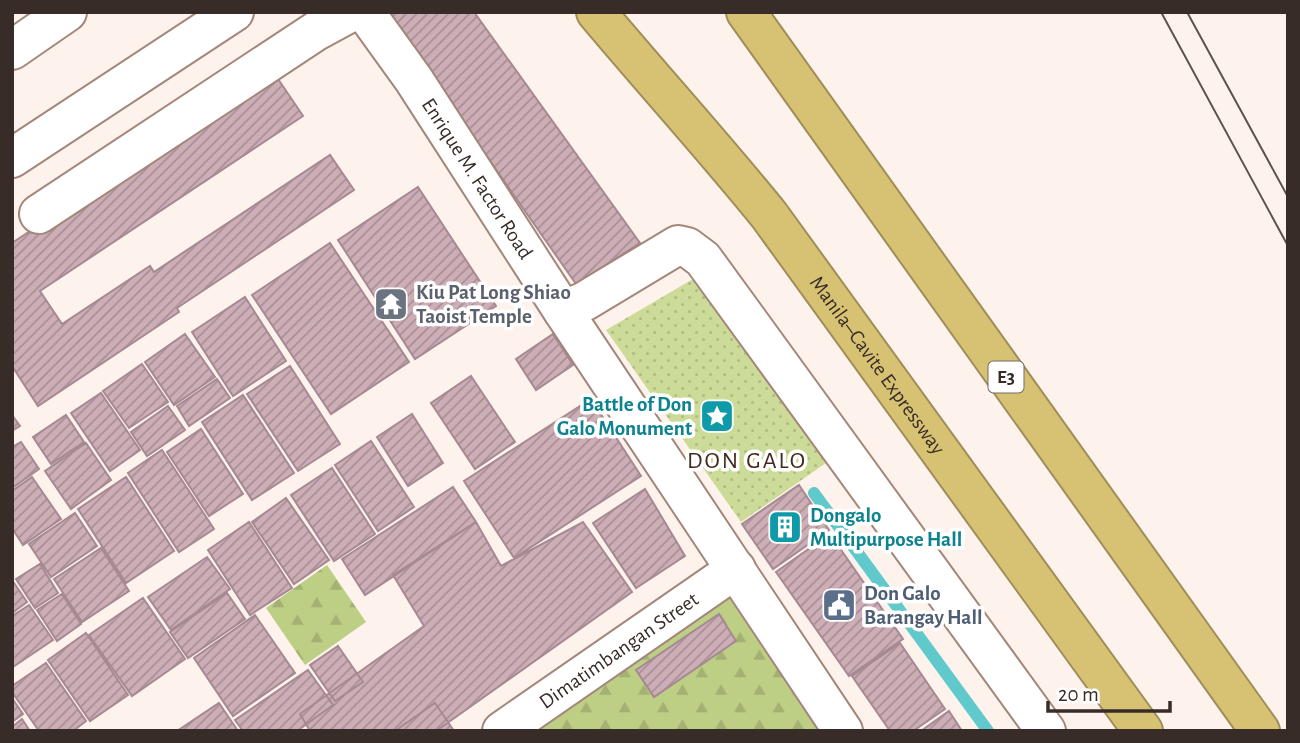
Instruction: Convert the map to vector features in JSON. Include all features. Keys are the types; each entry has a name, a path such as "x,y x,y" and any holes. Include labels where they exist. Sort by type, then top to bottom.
{"highway":[{"name":"Manila–Cavite Expressway","path":"596,12 769,215 1143,731"},
{"name":"E3","path":"750,17 1261,731"}],"street":[{"path":"12,50 67,12"},
{"path":"12,158 234,12"},
{"path":"38,214 316,31 351,12"},
{"name":"Enrique M. Factor Road","path":"365,12 414,80 563,311 843,731"},
{"path":"563,311 585,301 678,245 687,247 703,259 1046,731"},
{"name":"Dimatimbangan Street","path":"502,731 736,569"}],"green space":[{"path":"693,279 826,463 741,522 606,330"},
{"path":"327,565 366,622 305,665 266,608"},
{"path":"728,589 823,731 520,731"}],"building":[{"path":"386,12 474,12 640,243 576,284"},
{"path":"272,70 303,116 40,291 62,324 150,266 154,272 330,155 354,190 177,308 179,312 38,406 12,366 12,243"},
{"path":"418,187 496,306 415,359 338,240"},
{"path":"330,243 409,362 331,414 252,295"},
{"path":"245,297 286,361 233,396 192,332"},
{"path":"185,334 215,377 174,405 145,362"},
{"path":"553,334 573,365 536,390 516,359"},
{"path":"142,364 168,402 129,428 103,391"},
{"path":"290,366 340,444 298,471 247,394"},
{"path":"471,376 515,442 475,469 431,403"},
{"path":"217,379 230,398 189,426 177,406"},
{"path":"101,393 140,450 110,471 71,413"},
{"path":"243,395 294,473 252,500 202,422"},
{"path":"591,399 641,476 514,558 464,481"},
{"path":"168,406 185,430 147,456 131,432"},
{"path":"412,414 443,463 408,486 377,437"},
{"path":"12,415 20,426 12,431"},
{"path":"66,415 84,442 51,464 33,437"},
{"path":"201,429 243,494 209,516 167,452"},
{"path":"371,441 414,507 378,531 335,465"},
{"path":"21,442 39,469 12,488 12,447"},
{"path":"86,443 111,480 71,509 45,471"},
{"path":"162,450 214,529 179,552 128,473"},
{"path":"332,468 375,534 334,561 291,495"},
{"path":"32,477 61,519 23,545 12,528 12,491"},
{"path":"126,477 174,551 126,583 78,509"},
{"name":"Dongalo Multipurpose Hall","path":"799,485 829,530 773,569 742,524"},
{"path":"453,487 476,522 365,595 342,559"},
{"path":"645,489 685,556 636,588 593,523"},
{"path":"286,498 329,560 294,584 252,522"},
{"path":"75,513 97,546 51,577 29,544"},
{"path":"249,522 292,588 250,615 208,550"},
{"path":"476,522 501,566 583,522 632,592 436,731 310,731 300,714 424,626 393,575"},
{"name":"Don Galo Barangay Hall","path":"830,534 903,639 849,676 776,572"},
{"path":"101,548 129,591 82,622 54,579"},
{"path":"207,557 230,589 171,630 148,597"},
{"path":"40,564 58,593 35,608 16,579"},
{"path":"12,580 27,602 12,613"},
{"path":"227,593 245,619 188,658 170,632"},
{"path":"62,594 81,624 57,641 37,610"},
{"path":"143,598 185,659 132,696 89,635"},
{"path":"29,605 53,640 13,667 12,616"},
{"path":"719,614 736,641 654,697 636,670"},
{"path":"255,615 295,673 233,716 194,658"},
{"path":"86,633 128,695 90,721 48,660"},
{"path":"900,643 945,709 913,731 890,731 852,676"},
{"path":"338,646 363,682 335,701 310,665"},
{"path":"46,663 86,721 73,731 39,731 12,692 12,686"},
{"path":"308,670 333,705 297,731 243,731 235,720"},
{"path":"12,698 23,714 12,722"},
{"path":"219,703 238,731 177,731"},
{"path":"435,703 454,731 395,731"},
{"path":"949,711 962,731 921,731"},
{"path":"22,719 30,731 12,731 12,727"}],"waterway":[{"path":"814,493 988,731"}],"tram line":[{"path":"1161,12 1288,246"},
{"path":"1187,12 1288,197"}],"place":[{"name":"Kiu Pat Long Shiao Taoist Temple","path":"391,304"},
{"name":"Battle of Don Galo Monument","path":"717,416"},
{"name":"Dongalo Multipurpose Hall","path":"785,527"},
{"name":"Don Galo Barangay Hall","path":"839,605"}],"district":[{"name":"DON GALO","path":"747,461"}]}
